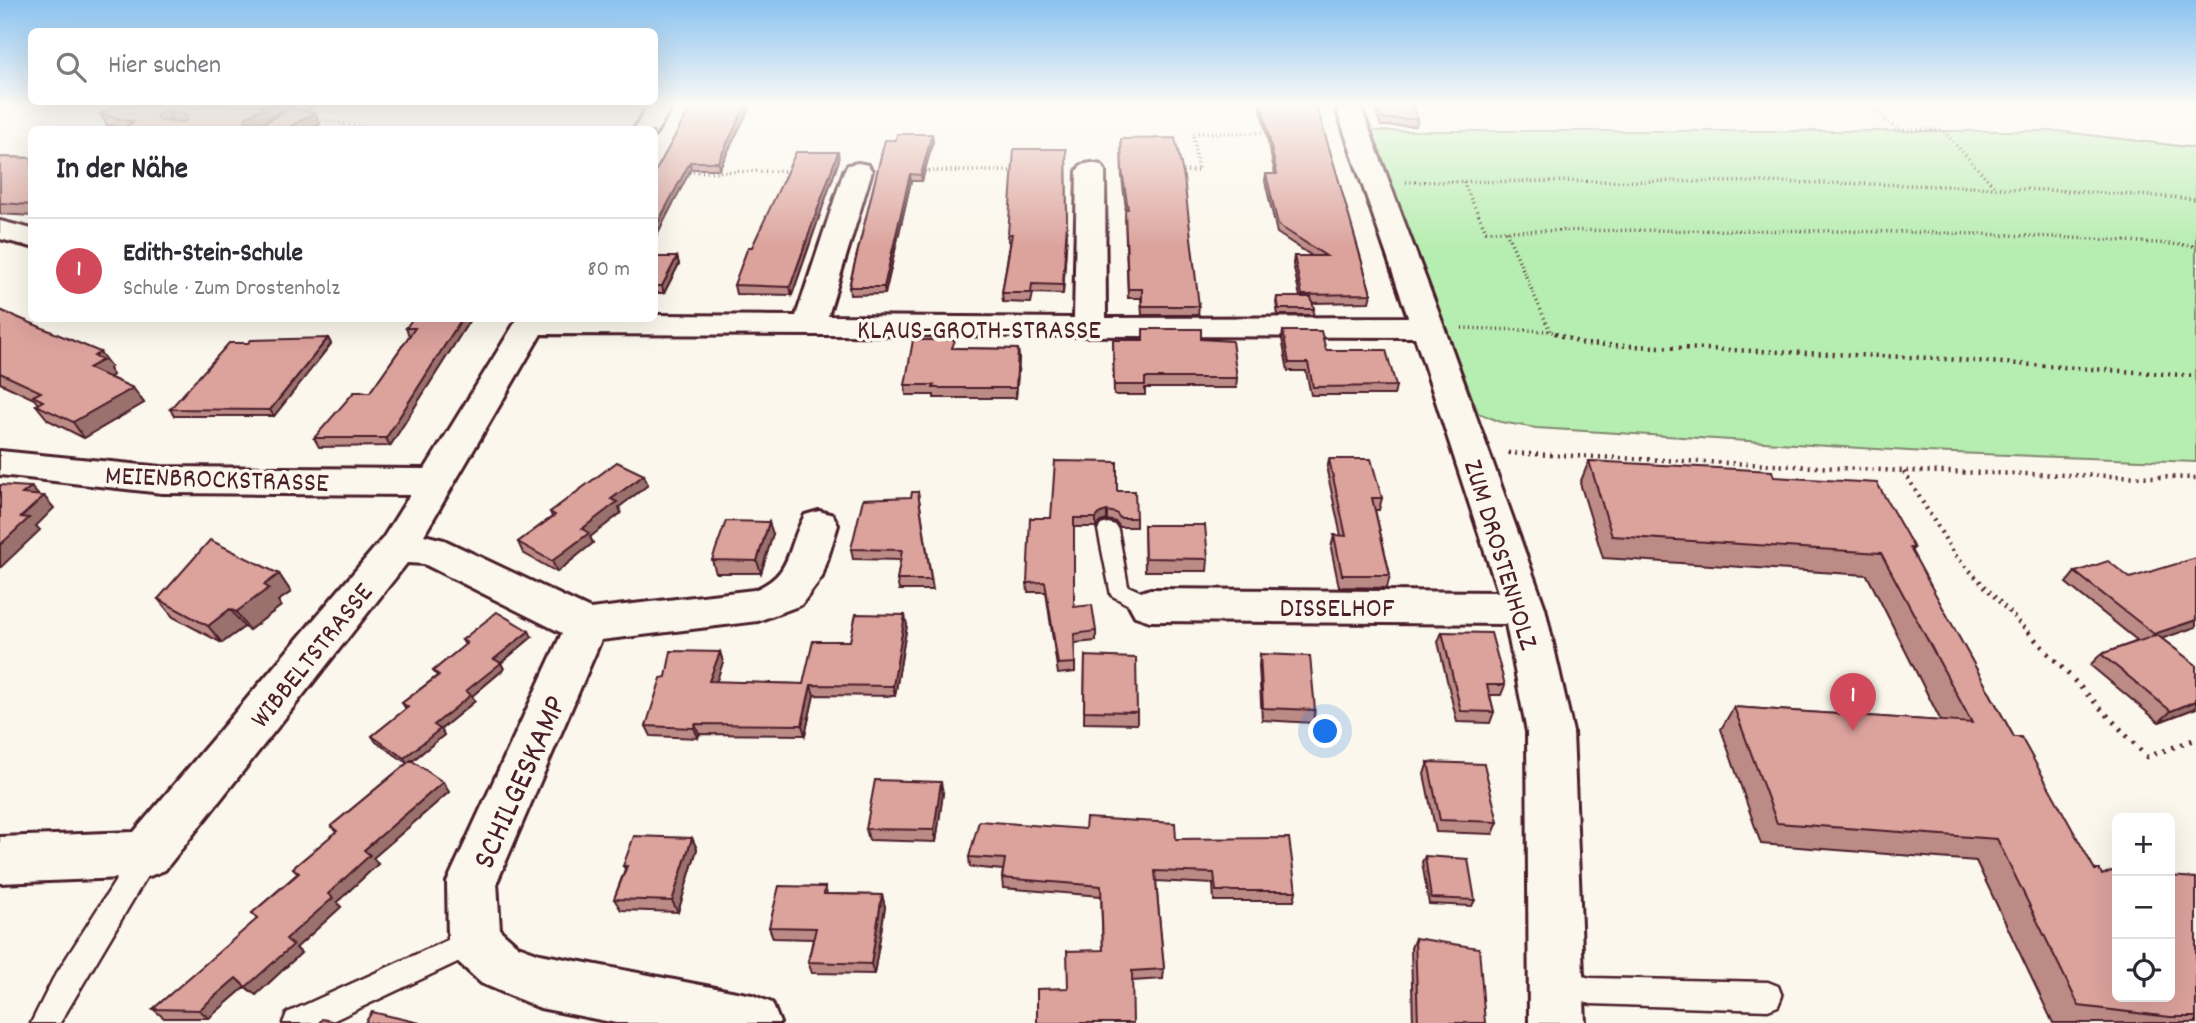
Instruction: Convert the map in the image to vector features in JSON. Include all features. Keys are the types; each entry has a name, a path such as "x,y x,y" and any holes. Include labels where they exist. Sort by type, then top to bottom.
{"street":[{"name":"ZUM DROSTENHOLZ","path":"1366,153 1472,452 1524,608 1550,732 1557,1023"},
{"path":"809,327 858,172"},
{"path":"1090,328 1091,172"},
{"path":"1,232 28,237"},
{"name":"WIBBELTSTRASSE","path":"147,854 397,548 531,322"},
{"name":"KLAUS-GROTH-STRASSE","path":"578,322 809,327 1428,327"},
{"name":"MEIENBROCKSTRASSE","path":"0,463 162,480 435,482"},
{"path":"397,548 430,550 586,626 758,605 786,594 802,577 819,525"},
{"name":"DISSELHOF","path":"1150,605 1524,608"},
{"name":"SCHILGESKAMP","path":"474,941 472,882 586,626"},
{"path":"0,860 147,854"},
{"path":"474,941 500,965 540,981 752,1023"}],"lane":[{"path":"1108,530 1118,590 1150,605"},
{"path":"44,1023 147,854"},
{"path":"298,1023 474,941"},
{"path":"1556,983 1591,990 1768,996"}],"path":[{"path":"1171,171 1198,171 1196,153"},
{"path":"1963,153 1994,186"},
{"path":"682,172 1022,172"},
{"path":"1377,182 1814,181 1994,186 2196,199"},
{"path":"1463,182 1486,231 1849,231 2037,236 2196,246"},
{"path":"1506,231 1550,331"},
{"path":"1428,327 1550,331 1584,344 1930,358 2196,376"},
{"path":"1472,452 1904,471 2196,478"},
{"path":"1904,471 1955,555 2147,757 2196,739"}],"green space":[{"path":"1380,153 2196,153 2196,462 1926,452 1536,428 1501,422 1478,413"}],"building":[{"path":"666,153 723,153 718,162 690,162 658,222 658,167"},
{"path":"796,153 838,153 790,287 734,285 748,247 752,247"},
{"path":"882,153 927,153 921,175 910,174 884,287 849,287"},
{"path":"1014,153 1066,153 1067,221 1063,285 1032,284 1031,293 1002,293 1012,234 1008,234"},
{"path":"1121,153 1178,153 1184,178 1199,306 1142,306 1142,289 1128,289 1125,209 1128,209"},
{"path":"1272,153 1331,153 1371,294 1302,295 1294,256 1326,256 1278,225 1266,174 1277,174"},
{"path":"0,157 28,158 28,205 0,203"},
{"path":"658,257 677,257 662,286 658,286"},
{"path":"1277,297 1311,297 1314,309 1279,309"},
{"path":"0,310 100,352 94,356 103,360 88,368 133,388 73,422 36,405 43,401 33,396 41,392 0,373"},
{"path":"410,322 459,322 386,438 314,438 354,392 370,392 415,328 406,328"},
{"path":"1143,329 1201,329 1201,339 1232,341 1237,378 1145,378 1145,385 1114,385 1113,340 1143,340"},
{"path":"1283,331 1321,331 1326,350 1386,350 1396,386 1313,387 1308,363 1289,363"},
{"path":"328,338 270,410 170,409 229,343"},
{"path":"913,340 955,340 952,348 1018,349 1016,388 933,388 934,385 905,385"},
{"path":"1329,459 1371,459 1382,498 1372,498 1390,575 1342,575 1334,535 1346,536"},
{"path":"1055,461 1117,462 1117,491 1135,491 1136,518 1120,518 1116,513 1107,511 1096,518 1074,518 1074,607 1092,605 1096,631 1074,634 1075,663 1058,664 1045,582 1027,583 1030,518 1051,518"},
{"path":"1589,461 1772,471 1774,477 1877,483 2014,737 2021,737 2095,870 2100,870 2102,875 2112,871 2112,1002 2175,1002 2175,876 2196,878 2196,1017 2170,1017 2079,1006 1997,839 1777,823 1734,707 1972,723 1881,553 1612,536"},
{"path":"617,462 644,475 611,499 617,502 582,529 589,533 552,561 518,542 555,515 550,512"},
{"path":"0,485 31,487 22,494 44,496 21,517 29,518 0,545"},
{"path":"912,492 918,492 931,580 897,580 902,550 851,549 863,499 911,497"},
{"path":"726,521 769,522 757,561 712,560"},
{"path":"1144,525 1205,525 1208,559 1145,558"},
{"path":"210,540 279,574 264,585 269,588 236,612 230,609 208,626 158,599"},
{"path":"2196,558 2196,620 2154,634 2075,572 2108,561 2130,578"},
{"path":"497,612 529,631 494,659 501,663 466,691 471,695 434,725 440,729 404,758 372,736 408,707 402,703 439,675 433,671 467,643 462,640"},
{"path":"856,614 905,615 893,686 811,685 802,725 695,724 694,728 646,726 661,678 666,677 671,651 720,652 709,681 803,684 813,641 850,641"},
{"path":"1442,632 1491,633 1505,685 1487,685 1494,712 1461,711"},
{"path":"2157,635 2196,665 2196,701 2171,711 2101,654"},
{"path":"1260,654 1310,656 1315,710 1263,708"},
{"path":"1085,656 1136,658 1137,712 1084,711"},
{"path":"411,760 443,782 364,850 370,855 328,894 333,898 286,939 293,945 246,987 236,978 199,1010 153,1009 258,918 252,913 299,873 293,868 337,831 331,826"},
{"path":"1428,762 1484,764 1498,822 1440,820"},
{"path":"875,780 941,782 934,830 866,829"},
{"path":"1086,818 1175,823 1176,839 1289,838 1296,891 1216,891 1214,873 1155,871 1164,969 1132,971 1133,1023 1037,1023 1037,989 1068,988 1067,951 1103,950 1101,886 1002,878 1005,859 969,857 979,821 1085,829"},
{"path":"634,836 692,838 672,901 614,899 627,866 623,866"},
{"path":"1425,856 1468,859 1475,900 1431,898"},
{"path":"779,886 825,887 824,894 882,895 871,964 808,962 816,928 769,927"},
{"path":"1415,938 1479,948 1485,1023 1418,1023"},
{"path":"372,1012 420,1023 365,1023"},
{"path":"322,1019 340,1023 319,1023"}],"place":[{"name":"Edith-Stein-Schule","path":"1853,731"}]}
